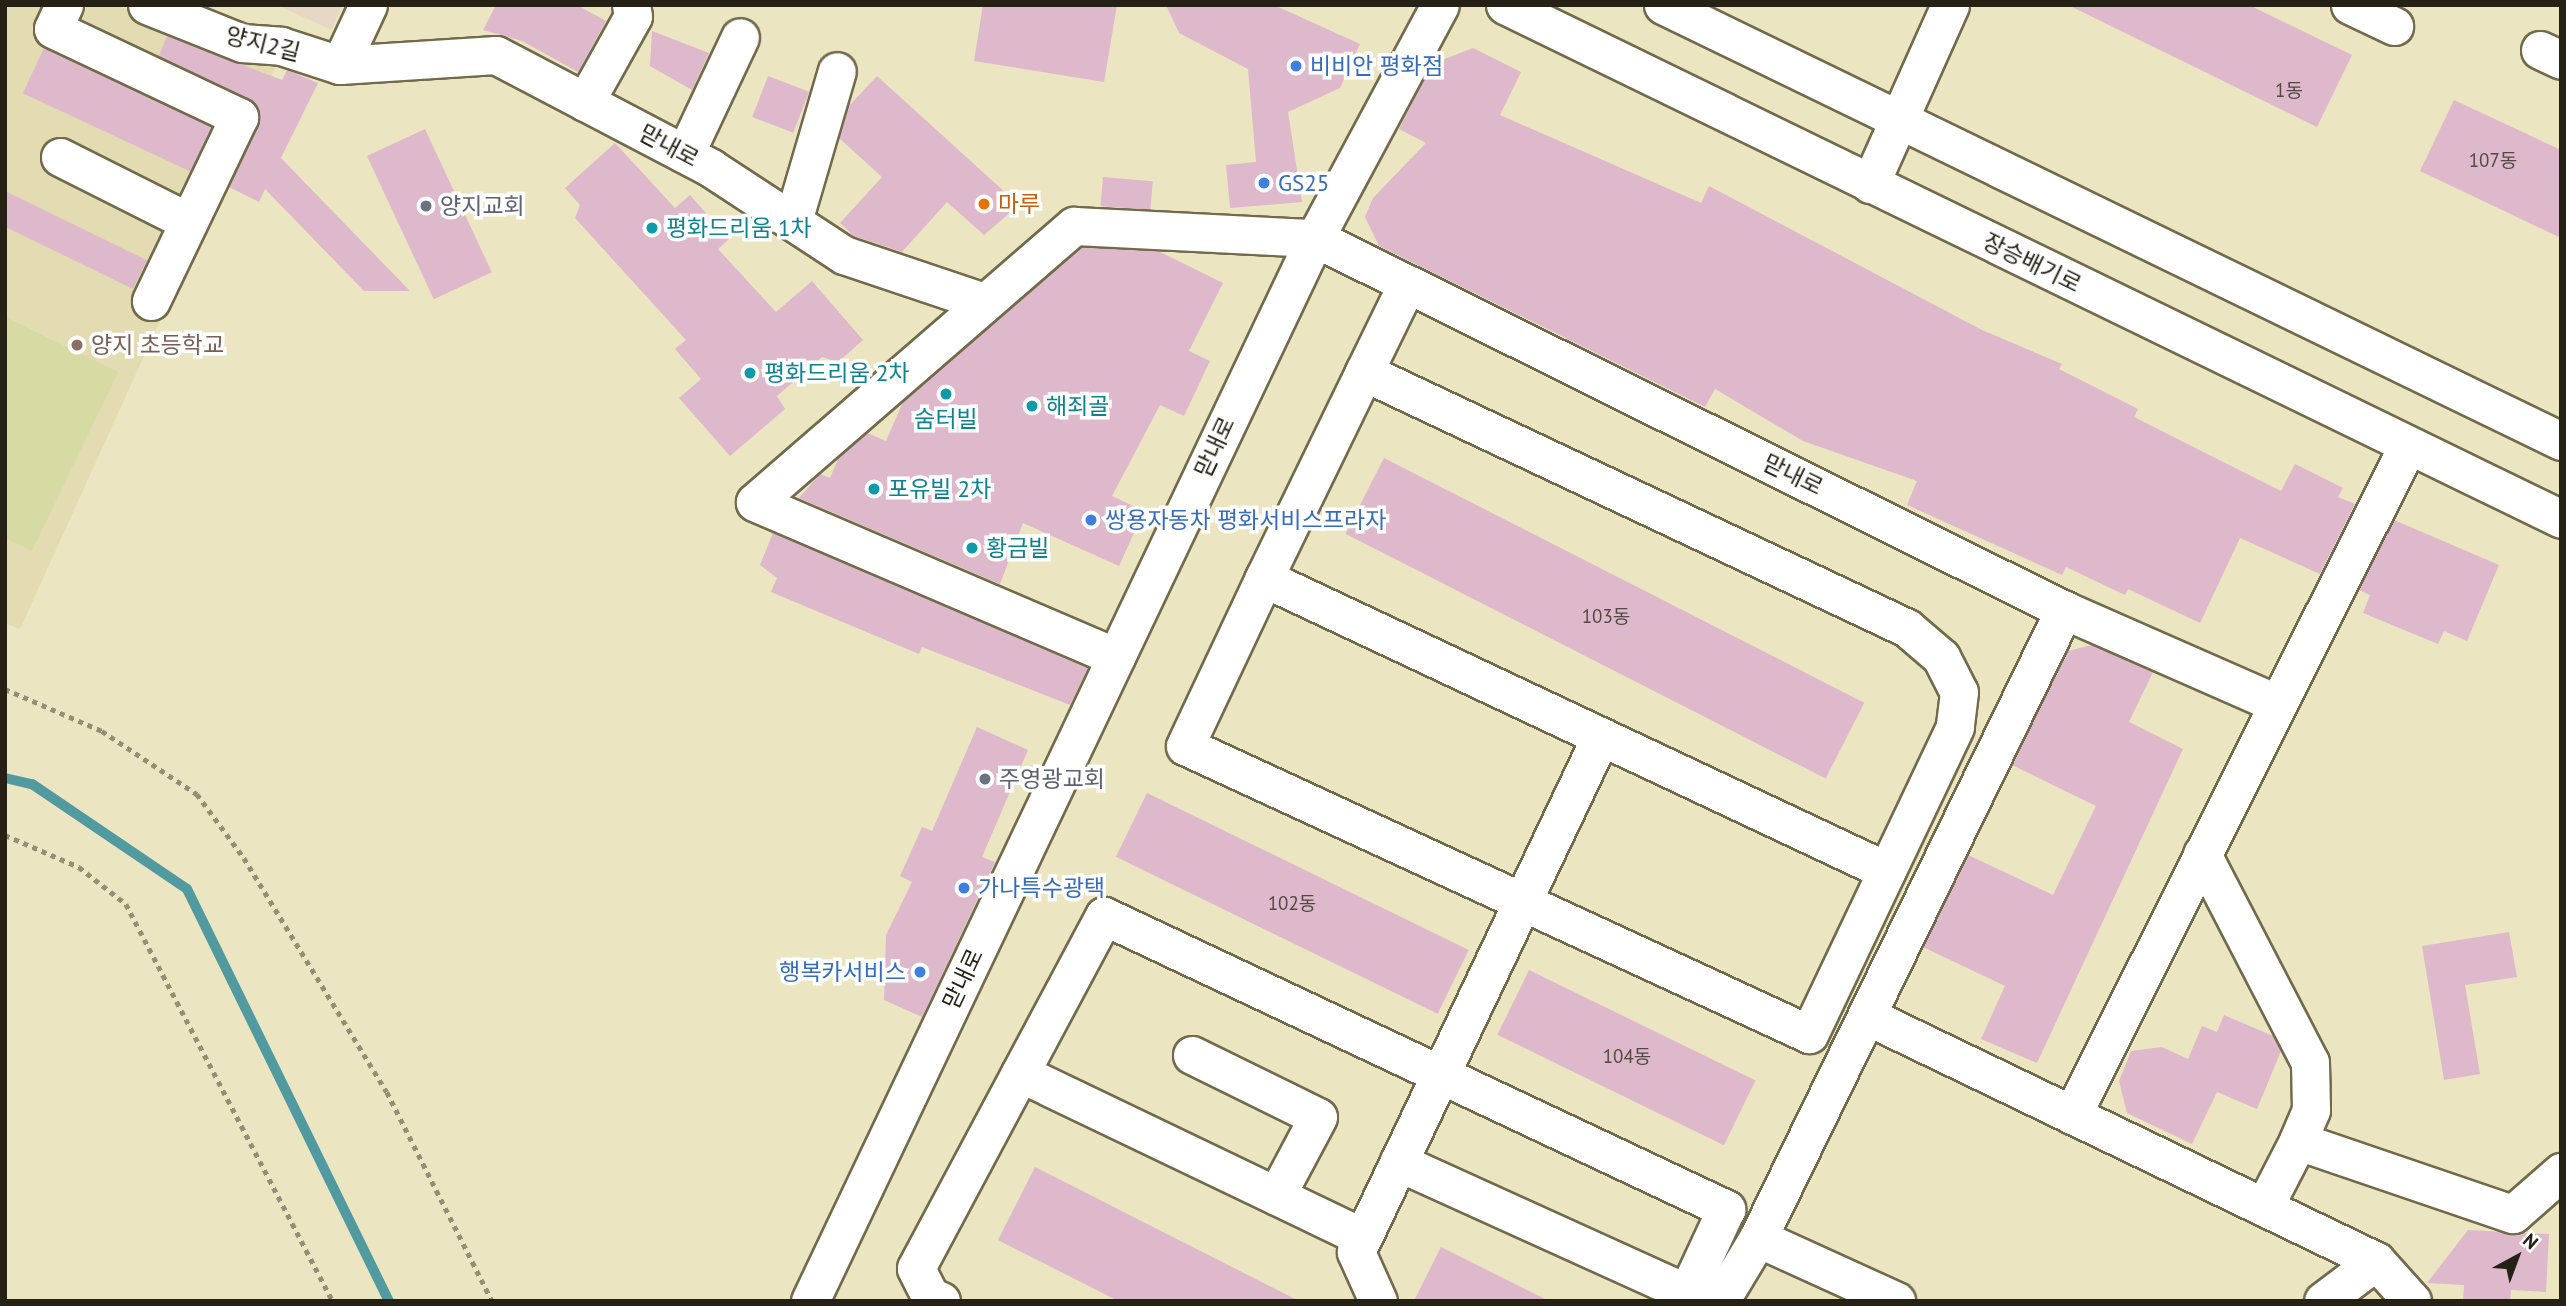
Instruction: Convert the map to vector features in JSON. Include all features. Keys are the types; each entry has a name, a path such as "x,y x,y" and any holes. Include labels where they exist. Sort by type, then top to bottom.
{"street":[{"path":"64,5 53,29 239,117 151,301"},
{"name":"양지2길","path":"146,5 242,43 281,46 341,65"},
{"path":"341,65 368,5"},
{"path":"585,102 634,16 631,5"},
{"name":"맏내로","path":"810,1301 1315,238 1440,5"},
{"name":"장승배기로","path":"1504,5 2407,447 2561,519"},
{"path":"1663,5 2561,441"},
{"path":"1870,184 1950,5"},
{"path":"2350,5 2394,26"},
{"path":"685,154 740,37"},
{"name":"맏내로","path":"341,65 496,55 685,154 844,255 981,301"},
{"path":"793,221 837,71"},
{"path":"60,157 189,222"},
{"name":"맏내로","path":"1116,657 755,502 981,301 1073,226 1315,238 2064,610 2276,703"},
{"path":"1364,372 1907,628 1941,657 1959,692 1955,727 1809,1034 1185,746 1364,372 1408,284"},
{"path":"2072,1115 2276,703 2407,447"},
{"path":"1265,578 1887,871"},
{"path":"1720,1301 1758,1238 2064,610"},
{"path":"1378,1301 1356,1252 1601,736"},
{"path":"2202,854 2310,1062 2311,1110 2264,1207"},
{"path":"941,1301 930,1296 916,1268 1104,916 1441,1072 1726,1209 1686,1293 1398,1162"},
{"path":"1867,1016 2376,1261 2412,1301"},
{"path":"1192,1055 1318,1117 1276,1196"},
{"path":"1020,1073 1363,1237"},
{"path":"2298,1141 2513,1214 2561,1172"},
{"path":"1758,1238 1896,1301"},
{"path":"2323,1301 2376,1261"}],"path":[{"path":"5,688 102,731 197,794 244,858 387,1092 492,1301"},
{"path":"5,835 79,867 126,904 333,1301"}],"shaded area":[{"name":"양지 초등학교","path":"5,5 115,5 275,68 20,629 5,623"},
{"path":"277,5 342,5 332,30"}],"green space":[{"path":"5,317 118,372 32,551 5,538"}],"building":[{"path":"496,5 577,5 606,21 578,72 522,41 483,30"},
{"path":"983,5 1117,5 1104,82 974,61"},
{"name":"비비안 평화점","path":"1166,5 1274,5 1360,44 1340,88 1288,112 1302,202 1230,208 1226,165 1256,162 1248,69 1179,33"},
{"path":"2068,5 2249,5 2352,55 2317,127"},
{"path":"652,31 709,53 692,90 650,66"},
{"path":"167,36 282,80 287,70 318,83 281,158 410,291 364,291 265,189 259,202 229,187 258,126 257,106 159,56"},
{"path":"44,48 212,126 191,171 23,93"},
{"path":"1473,48 1521,72 1500,115 1701,203 1709,186 1982,330 2062,364 2059,369 2138,409 2134,417 2281,491 2295,464 2343,488 2338,497 2355,504 2320,574 2240,538 2200,623 2128,589 2125,595 2066,567 2062,575 1907,505 1917,481 1803,441 1715,389 1705,407 1379,246 1365,217 1373,198 1426,143 1399,129 1432,64"},
{"path":"768,76 809,92 793,133 752,117"},
{"path":"877,76 1019,205 984,235 947,202 902,252 854,236 840,223 882,177 839,138 848,107"},
{"path":"2454,100 2561,150 2561,238 2420,171"},
{"name":"양지교회","path":"425,129 492,272 434,299 367,156"},
{"path":"615,143 675,208 690,195 729,239 718,249 776,312 812,281 863,340 838,362 822,357 777,396 785,409 730,456 679,398 701,379 675,349 686,340 575,218 580,205 565,188"},
{"path":"1103,177 1153,181 1150,210 1100,206"},
{"path":"5,191 147,260 133,289 5,227"},
{"path":"1081,247 1158,251 1223,283 1189,351 1210,361 1184,416 1160,405 1112,496 1144,511 1119,566 1023,523 1000,584 799,498 820,474 830,478 839,457 867,433 886,441 903,402"},
{"path":"1384,458 1864,703 1826,778 1345,534"},
{"path":"2394,520 2499,565 2467,641 2444,631 2438,644 2363,613 2370,595 2359,590"},
{"path":"773,533 1088,668 1070,705 922,647 919,654 771,592 777,578 760,565"},
{"path":"2092,645 2153,672 2129,722 2183,749 2037,1063 1981,1039 2005,986 1923,947 1968,855 2053,895 2096,806 2012,765 2068,651"},
{"path":"977,727 1028,750 982,857 995,862 922,1017 884,1000 886,935 912,882 900,876 922,827 932,831"},
{"path":"1147,793 1469,950 1438,1014 1116,857"},
{"path":"2509,932 2517,977 2465,985 2480,1074 2444,1080 2422,946"},
{"path":"1529,970 1755,1080 1724,1145 1497,1035"},
{"path":"2224,1015 2273,1036 2281,1051 2257,1109 2217,1092 2192,1144 2127,1113 2119,1081 2131,1051 2162,1047 2188,1059 2202,1026 2217,1032"},
{"path":"1035,1167 1299,1301 1118,1301 998,1240"},
{"path":"2468,1230 2549,1234 2546,1292 2511,1290 2510,1301 2463,1301 2464,1285 2427,1283"},
{"path":"1441,1247 1549,1301 1414,1301"}],"waterway":[{"path":"5,778 32,784 187,889 389,1301"}],"place":[{"name":"비비안 평화점","path":"1296,66"},
{"name":"GS25","path":"1264,183"},
{"name":"마루","path":"984,204"},
{"name":"양지교회","path":"426,206"},
{"name":"평화드리움 1차","path":"652,228"},
{"name":"양지 초등학교","path":"77,345"},
{"name":"평화드리움 2차","path":"750,373"},
{"name":"숨터빌","path":"946,394"},
{"name":"해죄골","path":"1032,406"},
{"name":"포유빌 2차","path":"874,489"},
{"name":"쌍용자동차 평화서비스프라자","path":"1091,520"},
{"name":"황금빌","path":"972,548"},
{"name":"주영광교회","path":"985,779"},
{"name":"가나특수광택","path":"964,888"},
{"name":"행복카서비스","path":"920,972"}]}
